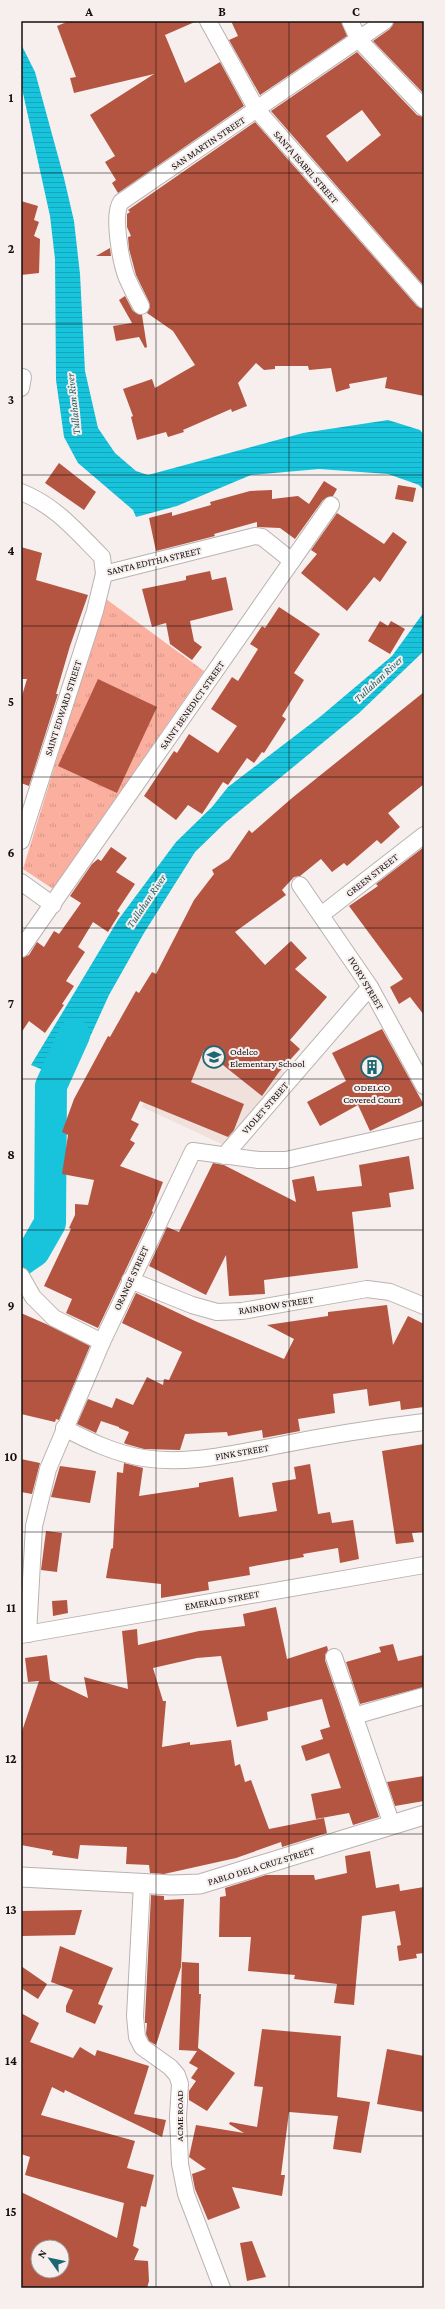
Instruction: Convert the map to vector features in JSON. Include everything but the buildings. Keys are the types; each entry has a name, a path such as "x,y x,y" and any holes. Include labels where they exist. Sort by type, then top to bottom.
{"street":[{"name":"SANTA ISABEL STREET","path":"208,21 257,110 424,300"},
{"path":"350,21 359,40 424,108"},
{"name":"SAN MARTIN STREET","path":"141,306 126,277 121,256 116,214 121,202 385,21"},
{"name":"SANTA EDITHA STREET","path":"21,492 38,499 53,508 102,557 104,574 255,536 262,537 292,561"},
{"name":"SAINT BENEDICT STREET","path":"21,950 331,505"},
{"name":"SAINT EDWARD STREET","path":"21,841 95,611 104,574"},
{"name":"GREEN STREET","path":"321,915 424,835"},
{"path":"21,882 53,905"},
{"name":"IVORY STREET","path":"300,885 370,987 424,1086"},
{"name":"VIOLET STREET","path":"224,1156 370,987"},
{"name":"ORANGE STREET","path":"25,1635 34,1526 48,1469 64,1428 130,1280 193,1151 258,1160 286,1160 424,1129"},
{"path":"23,1279 42,1307 54,1318 102,1342"},
{"name":"RAINBOW STREET","path":"130,1280 192,1305 217,1312 242,1311 367,1289 390,1292 424,1306"},
{"name":"PINK STREET","path":"64,1428 97,1445 117,1452 143,1458 174,1460 202,1459 345,1433 424,1422"},
{"name":"EMERALD STREET","path":"25,1635 424,1565"},
{"path":"334,1656 392,1825"},
{"path":"354,1716 424,1696"},
{"name":"PABLO DELA CRUZ STREET","path":"21,1877 142,1884 200,1884 424,1815"},
{"name":"ACME ROAD","path":"142,1884 135,2016 137,2037 142,2047 170,2067 177,2075 180,2084 178,2117 180,2164 186,2194 222,2288"}],"shaded area":[{"name":"Odelco Elementary School","path":"209,946 245,1040 286,1074 226,1146 142,1107"}],"green space":[{"path":"106,599 204,671 53,889 23,869"}],"water":[{"path":"21,44 35,72 64,178 74,221 80,274 85,371 98,428 115,453 136,471 148,475 303,433 388,420 420,430 424,435 424,490 419,485 388,474 319,469 251,475 177,506 136,517 133,510 78,463 64,437 56,380 55,259 50,216 21,84"},
{"path":"424,612 424,651 359,713 225,823 195,852 144,933 109,995 70,1081 31,1065 118,920 176,842 212,807 228,787 321,716 392,656"}],"waterway":[{"name":"Tullahan River","path":"21,1260 34,1251 50,1223 51,1086 74,1035"}],"place":[{"name":"Odelco Elementary School","path":"214,1057"},
{"name":"ODELCO Covered Court","path":"372,1067"}]}
